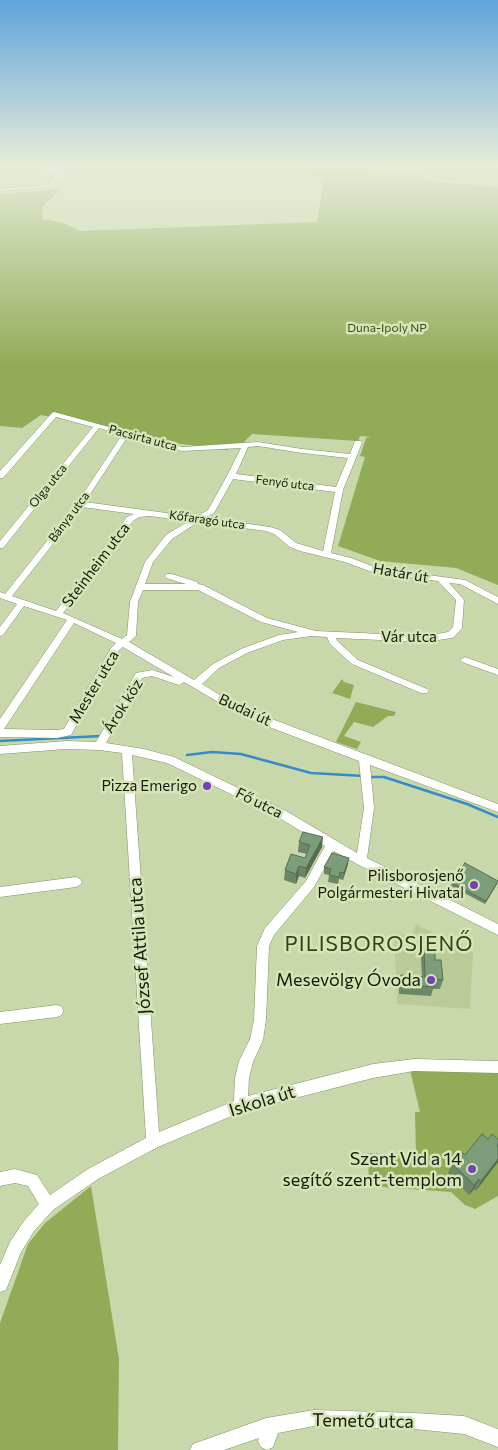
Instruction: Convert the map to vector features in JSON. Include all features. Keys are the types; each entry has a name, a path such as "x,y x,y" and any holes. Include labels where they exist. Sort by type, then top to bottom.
{"street":[{"name":"Pacsirta utca","path":"0,476 54,414 182,449 202,449 246,444 352,456"},
{"name":"Olga utca","path":"0,546 97,426"},
{"name":"Bánya utca","path":"3,596 80,504 127,433"},
{"path":"327,554 338,490 358,443"},
{"name":"Mester utca","path":"0,733 57,734 67,732 116,648 131,636 134,602 149,562 169,537 201,519 212,510 246,444"},
{"name":"Fenyő utca","path":"231,476 338,490"},
{"name":"Kőfaragó utca","path":"80,504 269,529 280,534 296,546 327,554"},
{"name":"Steinheim utca","path":"58,614 130,519 137,515 164,514"},
{"name":"Határ út","path":"327,554 375,570 462,582 498,601"},
{"name":"Vár utca","path":"169,576 200,587 264,620 316,634 426,639 451,635 457,628 460,600 441,579"},
{"name":"Vár utca","path":"139,587 200,587"},
{"name":"Budai út","path":"3,596 72,619 123,643 228,704 365,770 498,808"},
{"path":"0,633 23,602"},
{"path":"0,727 72,619"},
{"path":"194,684 216,666 244,651 282,637 316,634"},
{"path":"331,635 333,642 355,662 424,691"},
{"path":"465,660 498,672"},
{"name":"Árok köz","path":"99,746 128,698 139,675 152,672 181,683 194,684"},
{"name":"Fő utca","path":"0,750 66,745 99,746 170,760 282,814 332,845 498,930"},
{"name":"József Attila utca","path":"127,750 153,1142"},
{"path":"362,861 369,808 365,770"},
{"path":"241,1105 242,1078 246,1061 256,1040 260,1020 263,946 269,932 310,884 332,845"},
{"path":"0,892 76,882"},
{"path":"0,1018 57,1011"},
{"name":"Iskola út","path":"0,1284 15,1247 29,1226 48,1205 93,1174 153,1142 241,1105 373,1071 414,1065 498,1066"},
{"path":"0,1180 15,1176 32,1180 48,1205"},
{"name":"Temető utca","path":"199,1450 269,1434 314,1418 414,1420 464,1425 498,1438"}],"shaded area":[{"path":"415,924 473,952 470,1009 397,1004 394,933 412,936"}],"green space":[{"name":"Duna-Ipoly NP","path":"0,232 498,232 498,585 456,568 380,561 338,546 365,457 360,456 366,438 371,437 360,436 358,441 252,434 241,445 231,444 228,450 158,441 90,424 41,415 22,428 0,426"},
{"path":"342,679 344,682 354,685 350,699 332,693"},
{"path":"356,702 396,712 394,716 388,716 373,727 354,722 344,736 361,742 357,749 336,742"},
{"path":"410,1070 498,1071 498,1196 475,1209 465,1205 451,1192 369,1186 368,1153 416,1156 415,1112 420,1112"},
{"path":"91,1186 119,1359 118,1450 0,1450 0,1323 28,1244 45,1223"}],"building":[{"path":"303,832 323,837 306,868 299,866 296,874 285,870 291,854 305,858 310,845 299,842"},
{"path":"332,853 349,858 344,873 340,872 339,877 329,875 331,869 324,867"},
{"name":"Pilisborosjenő Polgármesteri Hivatal","path":"465,863 498,881 486,901 452,883"},
{"path":"424,949 435,950 435,960 441,960 443,980 433,979 434,987 401,985 401,975 425,977"},
{"name":"Szent Vid a 14 segítő szent-templom","path":"482,1134 488,1139 492,1134 498,1139 498,1159 481,1181 479,1179 474,1185 452,1163 461,1152 465,1155"}],"waterway":[{"path":"0,741 101,736"},
{"path":"187,755 212,752 241,754 311,773 364,776"},
{"path":"369,777 384,777 467,804 498,817"}],"place":[{"name":"Pizza Emerigo","path":"207,786"},
{"name":"Pilisborosjenő Polgármesteri Hivatal","path":"474,885"},
{"name":"Mesevölgy Óvoda","path":"431,980"},
{"name":"Szent Vid a 14 segítő szent-templom","path":"472,1169"}],"district":[{"name":"PILISBOROSJENŐ","path":"379,944"}]}
